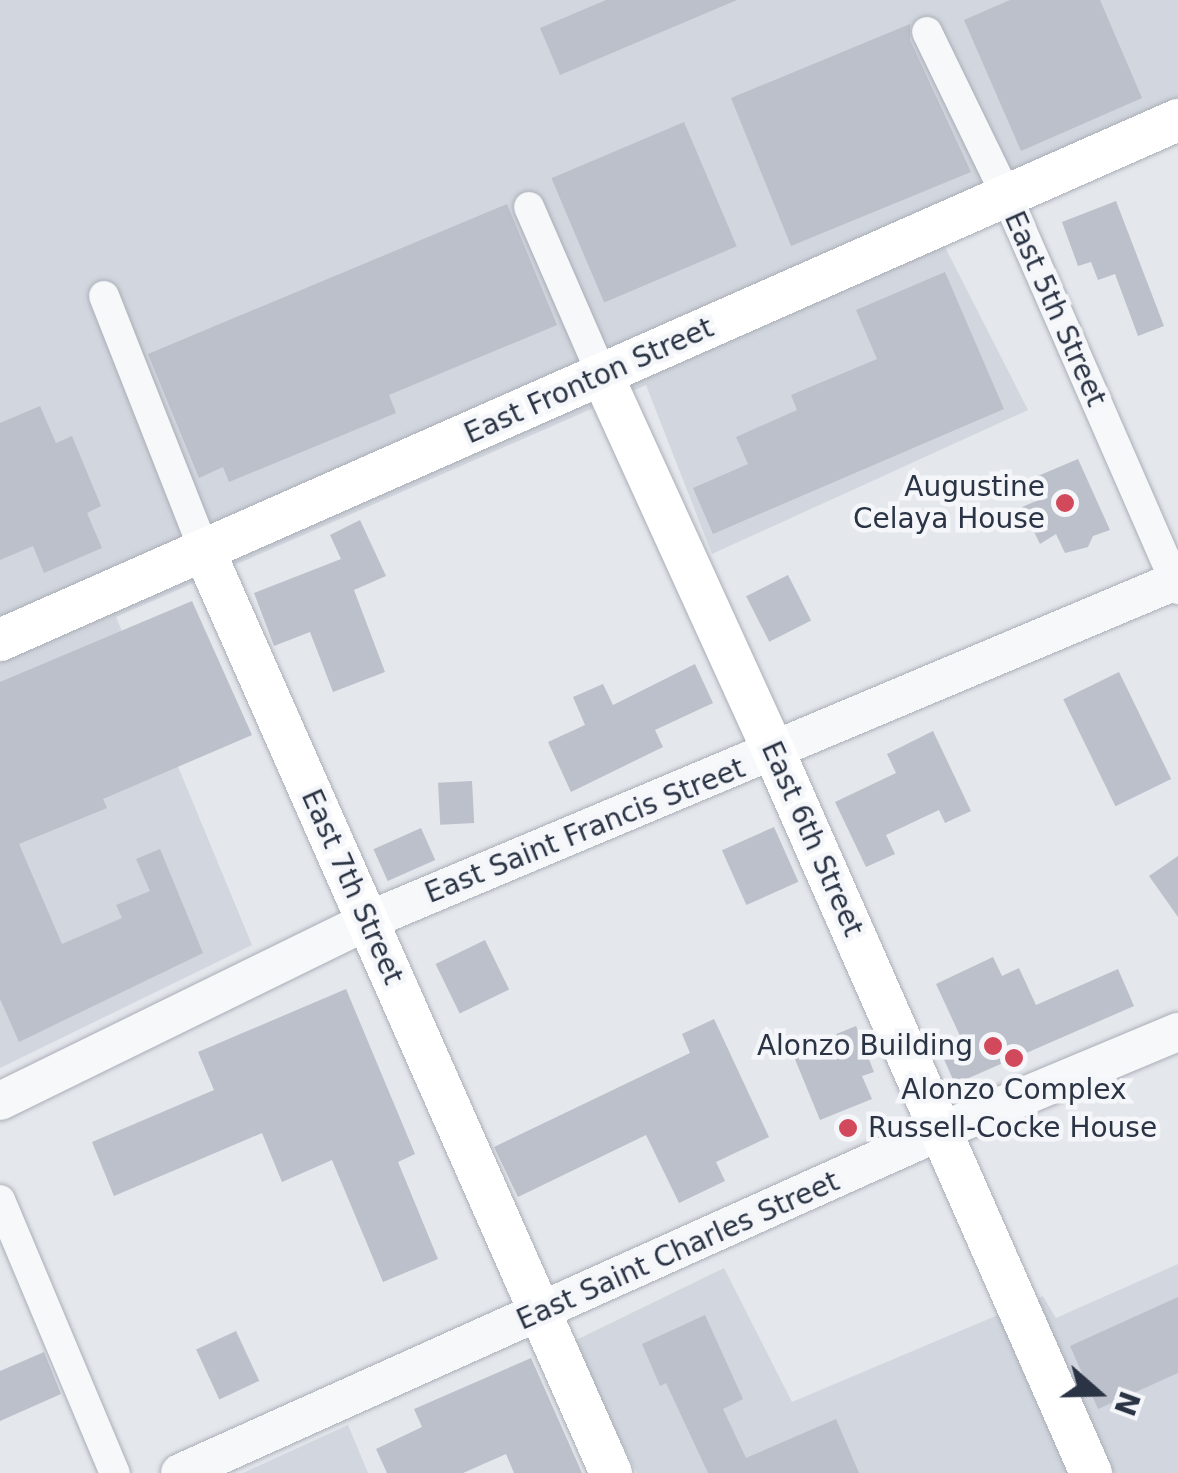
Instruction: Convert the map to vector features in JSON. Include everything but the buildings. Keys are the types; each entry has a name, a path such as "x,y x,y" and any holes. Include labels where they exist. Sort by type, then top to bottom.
{"main road":[{"name":"East Fronton Street","path":"0,640 205,553 1178,120"},
{"name":"East 6th Street","path":"602,375 774,752 1091,1473"},
{"name":"East 7th Street","path":"205,553 611,1473"}],"street":[{"name":"East 5th Street","path":"927,32 1007,198 1177,583"},
{"name":"East 6th Street","path":"529,207 602,375"},
{"name":"East 7th Street","path":"104,296 205,553"},
{"name":"East Saint Francis Street","path":"0,1101 367,921 1177,583"},
{"name":"East Saint Charles Street","path":"180,1473 941,1132 1178,1032"},
{"path":"0,1200 114,1473"}],"shaded area":[{"path":"0,0 1178,0 1178,141 944,245 1028,410 712,554 646,385 116,617 252,945 0,1068"},
{"path":"1178,1264 1178,1473 637,1473 570,1343 724,1268 792,1402 1043,1296 1056,1318"},
{"path":"348,1425 368,1473 243,1473"}],"place":[{"name":"Augustine Celaya House","path":"1065,503"},
{"name":"Alonzo Building","path":"993,1046"},
{"name":"Alonzo Complex","path":"1014,1058"},
{"name":"Russell-Cocke House","path":"848,1128"}]}
